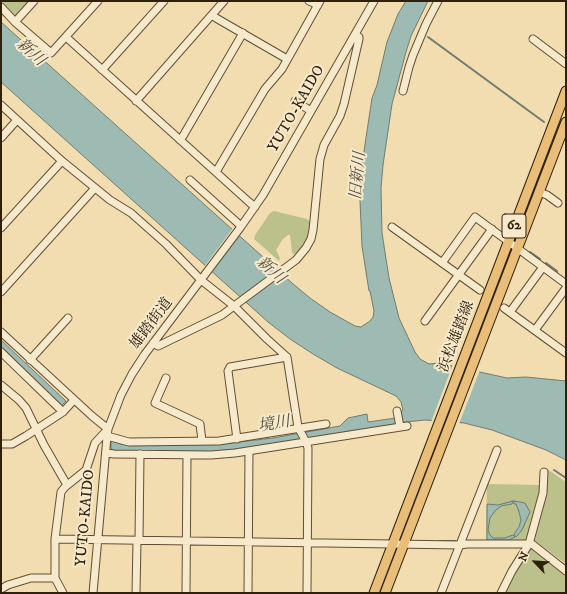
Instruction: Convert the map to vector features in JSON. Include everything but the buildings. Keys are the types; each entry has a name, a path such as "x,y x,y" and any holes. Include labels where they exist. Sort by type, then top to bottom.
{"main road":[{"name":"浜松雄踏線","path":"374,593 566,91"},
{"name":"浜松雄踏線","path":"385,593 566,122"}],"street":[{"path":"15,22 34,1"},
{"path":"1,7 15,22 51,53 98,1"},
{"path":"102,70 164,1"},
{"path":"136,101 224,1"},
{"path":"216,172 265,88 282,69 319,3 309,1"},
{"name":"YUTO-KAIDO","path":"241,227 255,207 374,1"},
{"path":"403,91 413,55 426,24 438,1"},
{"path":"212,15 287,59"},
{"path":"180,140 242,33"},
{"path":"153,343 158,346 216,318 236,305 285,268 303,252 309,244 312,235 320,159 324,145 340,116 344,104 359,38 359,36 355,34"},
{"path":"66,37 255,207"},
{"path":"533,39 566,64"},
{"path":"295,101 311,111"},
{"path":"1,105 62,161 110,200 130,212 203,278 236,305 266,339 287,357 300,430 306,442 308,458 307,593"},
{"path":"1,138 17,120"},
{"path":"1,228 62,161"},
{"path":"190,180 241,227"},
{"path":"1,292 95,188"},
{"path":"539,192 547,195 558,203"},
{"path":"442,262 475,217 566,284"},
{"name":"雄踏街道","path":"106,449 108,434 126,384 138,364 241,227"},
{"path":"392,227 480,290"},
{"path":"425,321 492,229"},
{"path":"543,267 507,310 566,352"},
{"path":"535,330 566,288"},
{"path":"30,360 68,318"},
{"path":"1,332 108,434 128,442 237,439 300,430 326,424"},
{"path":"1,352 63,412"},
{"path":"237,439 228,371 230,367 287,357"},
{"path":"166,378 155,403 200,424 202,441"},
{"path":"1,385 23,404 29,413 35,430 67,486"},
{"path":"1,444 12,444 63,412 74,400"},
{"path":"106,449 114,454 187,455 223,454 249,451 402,426 397,411"},
{"path":"63,593 55,578 55,539 61,496 63,490 86,470 95,443 108,434"},
{"name":"YUTO-KAIDO","path":"93,593 106,449"},
{"path":"441,593 497,450"},
{"path":"248,593 249,451"},
{"path":"136,593 140,454"},
{"path":"186,593 187,455"},
{"path":"501,593 512,571 529,544 542,493 544,472"},
{"path":"55,539 460,546 467,544 532,544 566,571"},
{"path":"1,589 8,585 31,578 55,578"}],"green space":[{"path":"1,1 30,1 17,16 13,16 1,3"},
{"path":"274,211 307,219 310,222 307,238 297,253 293,254 292,252 290,235 283,239 276,250 280,258 279,261 254,239 255,235 270,213"},
{"path":"547,469 566,482 566,564 533,539 546,483"},
{"path":"487,484 541,485 527,541 486,541"},
{"path":"531,547 566,574 566,593 504,593"}],"water":[{"name":"新川","path":"406,1 428,1 411,36 406,52 392,104 383,165 381,188 382,233 389,278 399,318 415,352 420,359 429,364 439,363 507,378 526,377 566,381 566,460 546,450 492,430 464,423 425,420 406,422 309,440 223,452 114,451 111,448 111,440 120,444 222,444 273,438 340,426 348,418 367,414 368,422 396,418 403,410 401,402 396,396 337,368 290,339 268,322 1,82 1,22 292,283 330,312 355,326 361,327 370,321 373,317 374,311 369,291 362,246 360,201 361,171 372,98 377,85 387,42 398,14"},
{"path":"1,340 66,401 61,406 1,348"},
{"path":"513,501 512,504 501,506 495,511 490,518 488,530 493,538 505,538 513,535 515,537 509,540 487,540 487,504 498,505"},
{"path":"514,501 525,503 530,512 522,530 516,537 514,534 519,527 521,520"}],"pier":[{"path":"233,228 240,234 211,273 204,267"},
{"path":"453,364 480,370 459,424 431,422"}],"waterway":[{"path":"428,37 544,122"},
{"path":"530,252 540,259"},
{"path":"546,263 557,271 556,273"},
{"path":"554,470 566,478"},
{"path":"439,541 455,541"},
{"path":"557,560 566,566"}],"water label":[{"name":"旧新川","path":"359,176"},
{"name":"境川","path":"274,425"}]}
